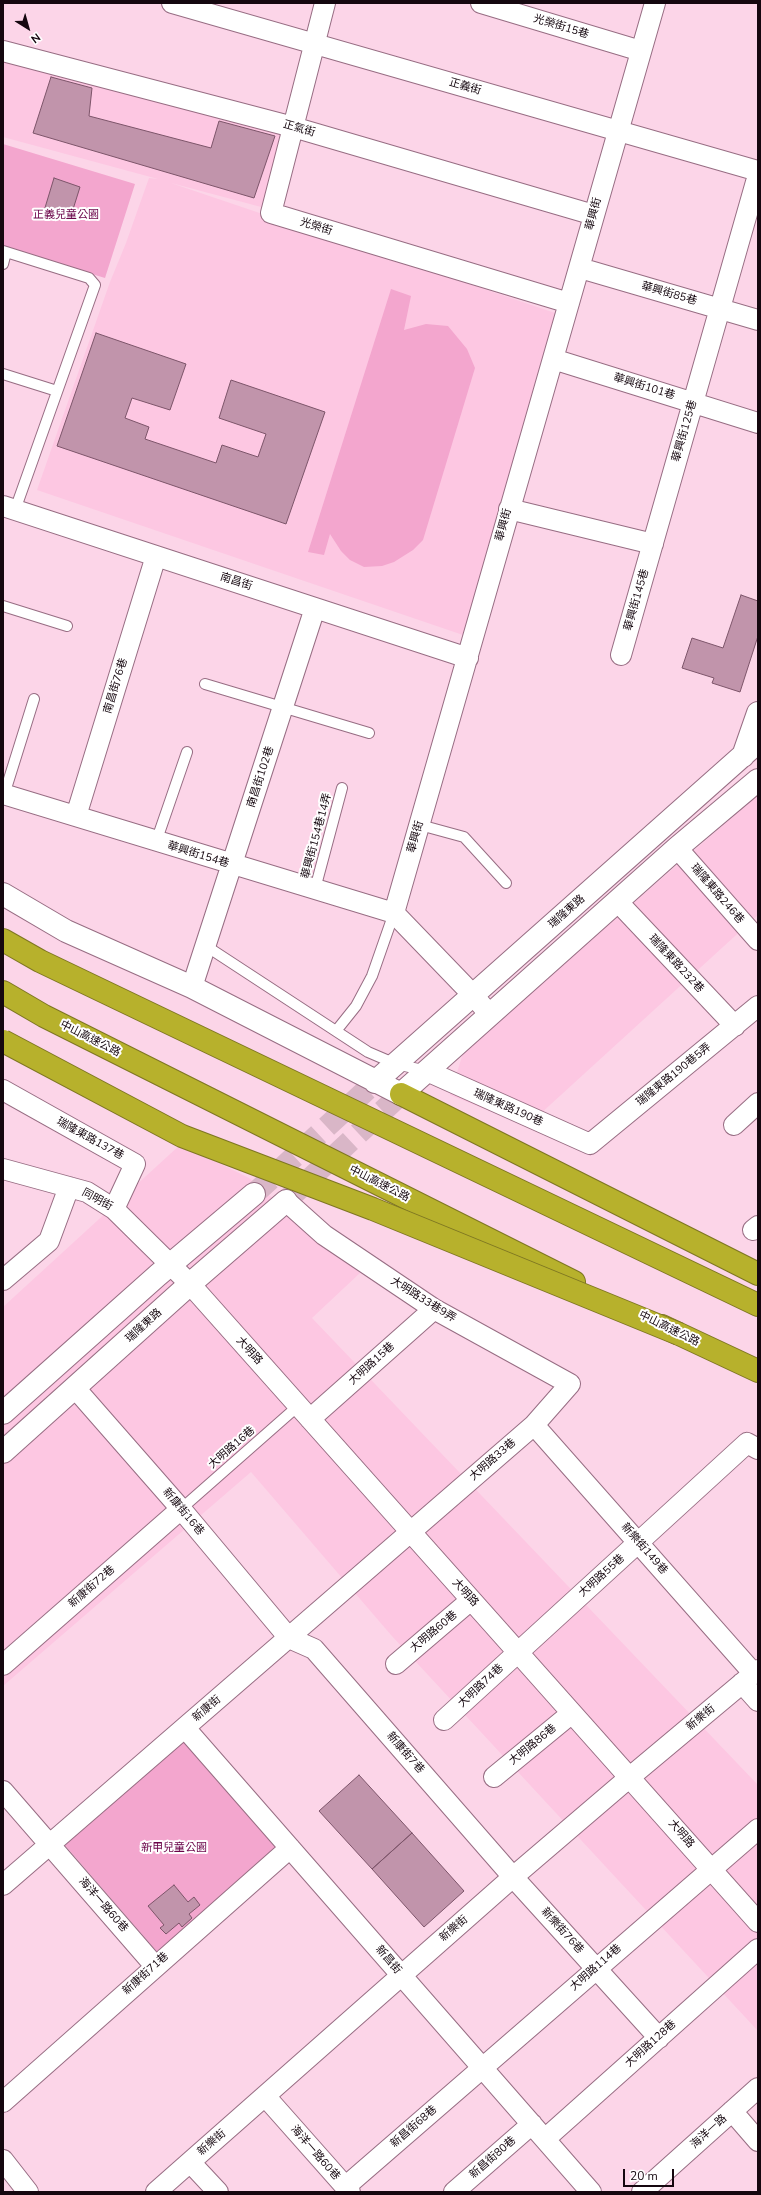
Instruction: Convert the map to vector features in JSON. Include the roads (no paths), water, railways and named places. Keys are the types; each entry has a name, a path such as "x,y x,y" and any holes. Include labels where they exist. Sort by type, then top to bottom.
{"highway":[{"path":"3,934 40,961"},
{"path":"3,940 40,961 758,1306"},
{"name":"中山高速公路","path":"3,992 44,1016 679,1334 758,1371"},
{"path":"3,1041 182,1136 372,1209 679,1334"},
{"path":"401,1094 758,1274"}],"street":[{"name":"正義街","path":"172,3 758,171"},
{"name":"光榮街","path":"325,3 271,213 568,303"},
{"name":"光榮街15巷","path":"481,3 641,51"},
{"name":"華興街","path":"394,913 468,658 568,303 580,268 618,131 656,3"},
{"name":"正氣街","path":"3,51 293,127 594,215"},
{"name":"華興街125巷","path":"653,544 758,175"},
{"name":"華興街85巷","path":"580,268 758,320"},
{"name":"華興街101巷","path":"553,360 758,423"},
{"name":"南昌街","path":"6,509 156,556 468,658"},
{"path":"509,509 653,544"},
{"name":"華興街145巷","path":"621,655 653,544"},
{"name":"南昌街76巷","path":"76,816 156,556"},
{"name":"南昌街102巷","path":"192,988 315,608"},
{"path":"750,749 758,713"},
{"name":"瑞隆東路","path":"375,1082 750,749"},
{"path":"3,894 66,931 192,988 401,1094 677,848 758,780"},
{"name":"華興街154巷","path":"4,795 394,913"},
{"name":"瑞隆東路246巷","path":"677,848 758,940"},
{"name":"瑞隆東路232巷","path":"617,901 735,1026"},
{"path":"394,913 473,994 490,1015"},
{"name":"瑞隆東路190巷5弄","path":"590,1144 758,1006"},
{"name":"瑞隆東路190巷","path":"427,1071 590,1144"},
{"name":"瑞隆東路137巷","path":"3,1090 135,1164 114,1209"},
{"path":"734,1125 758,1103"},
{"name":"同明街","path":"3,1170 87,1192 114,1209 170,1265"},
{"path":"3,1280 49,1241 69,1187"},
{"path":"3,1413 170,1265 254,1194"},
{"name":"瑞隆東路","path":"3,1452 190,1284 286,1201"},
{"name":"大明路33巷9弄","path":"286,1201 324,1236 434,1309 570,1384"},
{"name":"大明路","path":"170,1265 190,1284 758,1922"},
{"name":"大明路15巷","path":"304,1412 434,1309"},
{"name":"大明路33巷","path":"411,1532 534,1425 570,1384"},
{"name":"新康街16巷","path":"75,1388 181,1509 289,1638"},
{"name":"新樂街149巷","path":"534,1425 639,1543 751,1676 758,1701"},
{"name":"大明路55巷","path":"517,1652 639,1543 747,1443 758,1449"},
{"name":"新康街72巷","path":"3,1665 181,1509"},
{"name":"新康街","path":"3,1885 411,1532"},
{"name":"大明路60巷","path":"396,1664 471,1600"},
{"name":"新康街7巷","path":"289,1638 314,1649 513,1877"},
{"name":"大明路74巷","path":"444,1720 517,1652"},
{"name":"新樂街","path":"156,2192 513,1877 751,1676"},
{"name":"大明路86巷","path":"494,1777 572,1713"},
{"name":"新昌街","path":"185,1728 591,2192"},
{"path":"3,1791 50,1844"},
{"name":"大明路114巷","path":"482,2067 758,1829"},
{"name":"海洋一路60巷","path":"50,1844 155,1966"},
{"name":"新康街71巷","path":"3,2102 290,1848"},
{"name":"新樂街76巷","path":"513,1877 659,2038"},
{"name":"大明路128巷","path":"545,2139 758,1950"},
{"name":"新昌街68巷","path":"347,2190 482,2067"},
{"name":"海洋一路","path":"642,2192 758,2088"},
{"name":"海洋一路60巷","path":"265,2096 347,2190"},
{"path":"732,2111 758,2141"},
{"name":"新昌街80巷","path":"454,2192 532,2124"},
{"path":"3,2160 28,2192"},
{"path":"190,2162 218,2192"}],"lane":[{"path":"3,264 5,251 89,278 94,281 95,285 57,391 6,509"},
{"path":"3,374 57,391"},
{"path":"3,606 68,626"},
{"path":"205,684 283,709 369,733"},
{"path":"4,795 34,699"},
{"path":"156,842 186,752"},
{"name":"華興街154巷14弄","path":"315,889 342,788"},
{"path":"420,825 464,837 506,883"},
{"path":"336,1031 356,1006 372,976 394,913"},
{"path":"206,946 368,1052 396,1064 427,1071"},
{"name":"大明路16巷","path":"181,1509 304,1412"}],"tunnel":[{"path":"254,1194 375,1082"},
{"path":"286,1201 401,1094"}],"park label":[{"name":"正義兒童公園","path":"66,215"},
{"name":"新甲兒童公園","path":"174,1848"}]}
